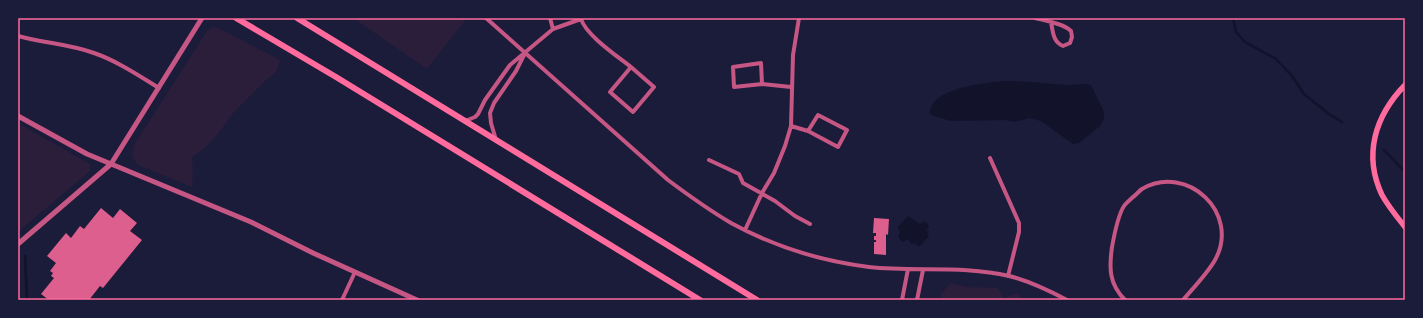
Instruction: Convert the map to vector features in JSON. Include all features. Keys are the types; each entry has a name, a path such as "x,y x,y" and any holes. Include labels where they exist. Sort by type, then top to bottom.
{"highway":[{"path":"236,18 330,73 700,300"},
{"path":"296,18 757,300"}],"main road":[{"path":"1405,85 1395,97 1381,120 1374,141 1372,156 1374,172 1382,194 1405,227"}],"street":[{"path":"18,244 111,164 202,18"},
{"path":"486,18 668,180 700,204 745,230 787,248 815,257 846,264 923,270 979,271 1008,276 1034,284 1068,300"},
{"path":"550,18 553,29"},
{"path":"465,121 475,117 510,65 531,46 553,29 581,18 585,27 602,43 631,67 654,87 633,112 610,92 631,67"},
{"path":"745,230 762,193 774,173 791,126 793,55 799,18"},
{"path":"1035,18 1051,22 1066,27 1071,31 1072,37 1070,43 1064,46 1058,44 1055,39 1051,22"},
{"path":"18,36 72,46 94,53 121,65 159,88"},
{"path":"496,140 490,120 490,113 494,103 516,71 525,53"},
{"path":"762,84 762,63 733,67 734,87 762,84 791,87"},
{"path":"18,116 77,149 251,222 417,300"},
{"path":"791,126 808,131 838,147 847,130 818,116 808,131"},
{"path":"990,158 1019,223 1019,232 1008,276"},
{"path":"709,160 739,174 743,183 762,193 795,216 810,224"},
{"path":"1125,300 1118,293 1113,282 1110,264 1115,231 1124,206 1142,189 1162,182 1185,184 1201,192 1212,203 1221,221 1222,240 1216,259 1203,278 1183,300"},
{"path":"902,300 908,269"},
{"path":"917,300 923,270"},
{"path":"342,300 355,272"}],"shaded area":[{"path":"353,18 467,18 427,69"},
{"path":"213,27 218,28 280,60 276,72 234,112 218,134 205,148 192,157 192,187 138,165 132,156 134,145 207,31"},
{"path":"1004,81 1091,85 1104,112 1104,119 1100,126 1079,143 1073,144 1041,121 1029,118 1014,122 1005,120 951,121 930,114 932,105 938,98 948,93 972,85"},
{"path":"18,123 90,164 90,171 18,232"},
{"path":"908,216 920,224 923,221 928,224 929,227 926,230 929,232 927,234 929,236 919,247 914,243 912,244 907,239 904,242 901,241 898,236 900,234 900,230 897,228"},
{"path":"951,283 967,287 998,288 1004,298 1018,293 1022,300 941,300 941,293"}],"building":[{"path":"101,208 113,218 120,209 137,223 130,231 142,240 103,288 100,286 89,300 49,300 41,294 54,278 51,276 53,273 50,271 56,263 47,256 66,233 71,238 80,226 84,229"},
{"path":"874,218 889,219 888,235 886,234 886,255 874,254 874,242 876,242 876,240 874,240 874,236 876,236 876,233 873,233"}],"waterway":[{"path":"1233,18 1236,32 1245,42 1276,59 1292,76 1304,94 1329,114 1342,122"},
{"path":"1384,150 1405,172"},
{"path":"25,256 27,300"}]}
